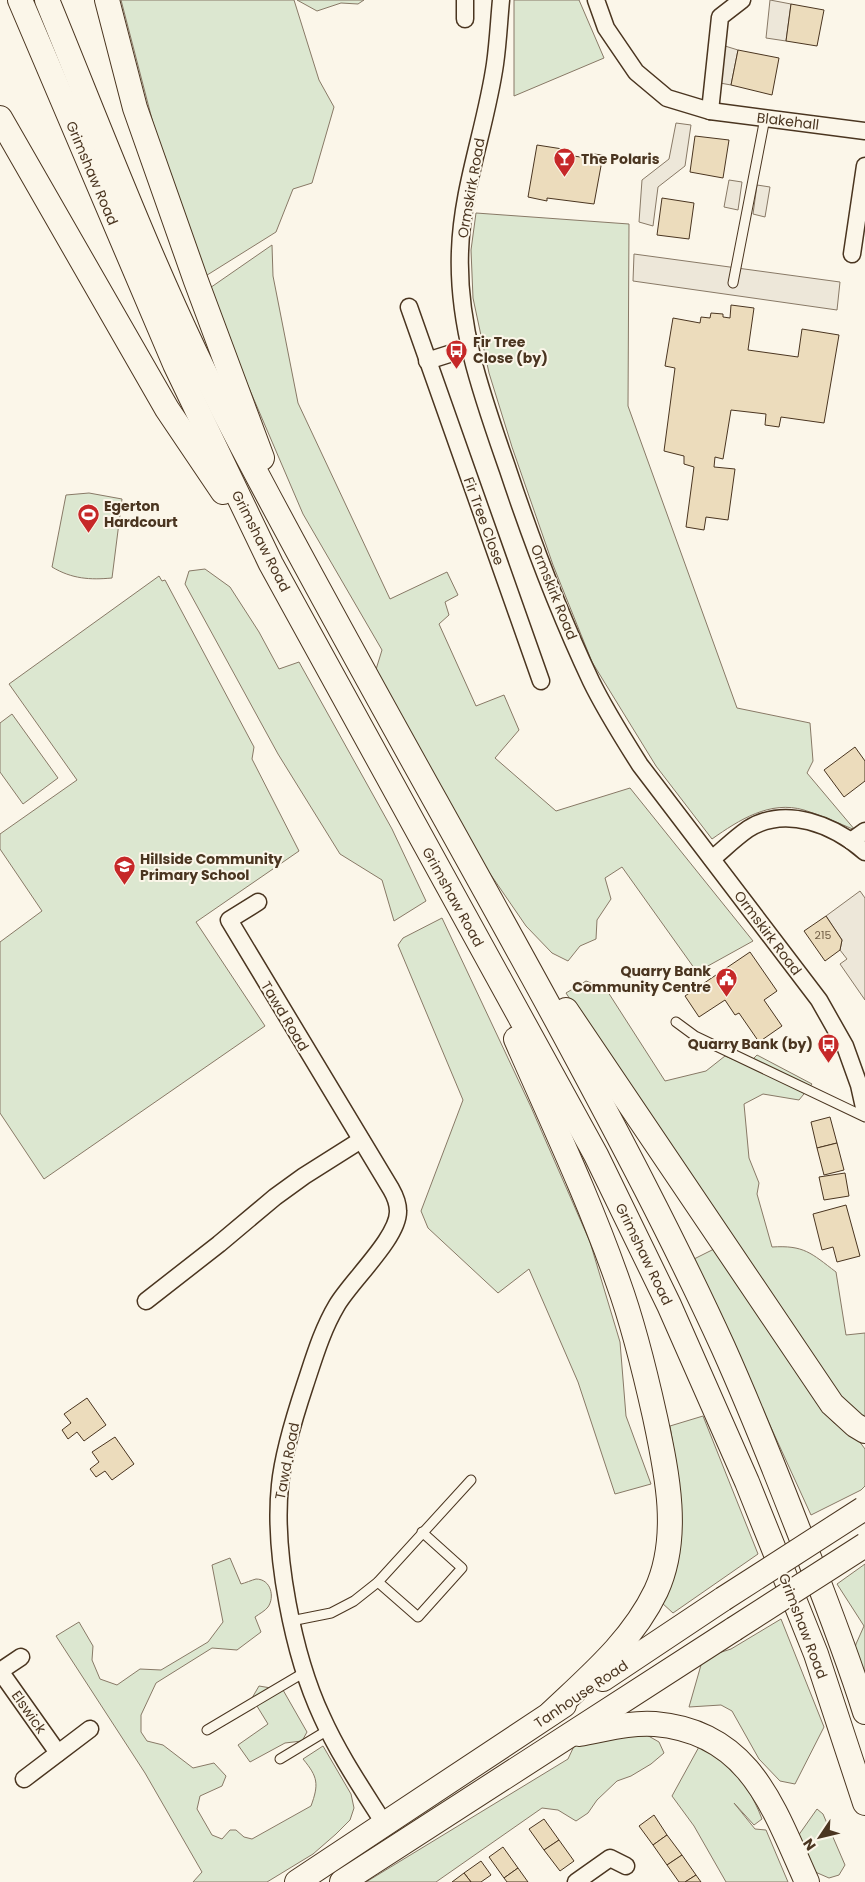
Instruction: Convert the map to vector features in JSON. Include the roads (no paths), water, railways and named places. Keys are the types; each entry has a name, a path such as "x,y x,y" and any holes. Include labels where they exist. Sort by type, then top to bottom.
{"main road":[{"name":"Grimshaw Road","path":"20,0 175,364 271,564 596,1155 669,1305 748,1482 812,1645 865,1803"},
{"name":"Grimshaw Road","path":"47,0 135,217 230,425 487,892 629,1155 722,1346 766,1447 835,1624 865,1712"},
{"path":"107,0 135,108 199,290 299,553"},
{"path":"0,118 167,409 271,564"},
{"path":"487,892 827,1397 854,1425 865,1431"},
{"path":"459,908 580,1184 619,1283 643,1363 662,1449 670,1512 668,1552 656,1590 641,1618 618,1650 551,1714"},
{"name":"Tanhouse Road","path":"297,1882 864,1508"},
{"name":"Tanhouse Road","path":"342,1882 865,1545"},
{"path":"568,1737 624,1726 653,1724 684,1728 732,1753 752,1773 770,1800 807,1882"}],"street":[{"path":"465,0 465,19"},
{"name":"Ormskirk Road","path":"501,0 495,65 466,198 460,251 461,307 468,348 493,428 525,519 592,682 618,730 640,765 820,1000 845,1046 865,1112"},
{"name":"Blakehall","path":"596,0 606,28 636,72 667,98 710,111 865,131"},
{"path":"710,111 720,17 742,0"},
{"path":"852,254 865,166"},
{"name":"Fir Tree Close","path":"409,307 541,681"},
{"path":"427,361 468,348"},
{"path":"712,859 748,829 768,820 788,818 811,822 836,831 865,852"},
{"path":"851,841 865,831"},
{"name":"Tawd Road","path":"258,902 229,920 394,1194 398,1212 386,1240 338,1303 326,1325 301,1396 280,1483 278,1515 291,1621 305,1672 328,1730 345,1762 385,1825"},
{"path":"146,1301 275,1197 361,1140"},
{"name":"Elswick","path":"21,1657 0,1671 58,1754"},
{"path":"24,1779 90,1729"},
{"path":"576,1882 610,1858 626,1866"}],"lane":[{"path":"732,283 765,118"},
{"path":"676,1022 695,1036 865,1117"},
{"path":"291,1621 331,1613 354,1601 378,1582 471,1480"},
{"path":"378,1582 418,1617 462,1568 422,1532"},
{"path":"207,1730 305,1672"},
{"path":"280,1759 328,1730"}],"place":[{"name":"The Polaris","path":"565,178"},
{"name":"Fir Tree Close (by)","path":"457,369"},
{"name":"Egerton Hardcourt","path":"88,533"},
{"name":"Hillside Community Primary School","path":"124,886"},
{"name":"Quarry Bank Community Centre","path":"727,998"},
{"name":"Quarry Bank (by)","path":"829,1063"}]}
